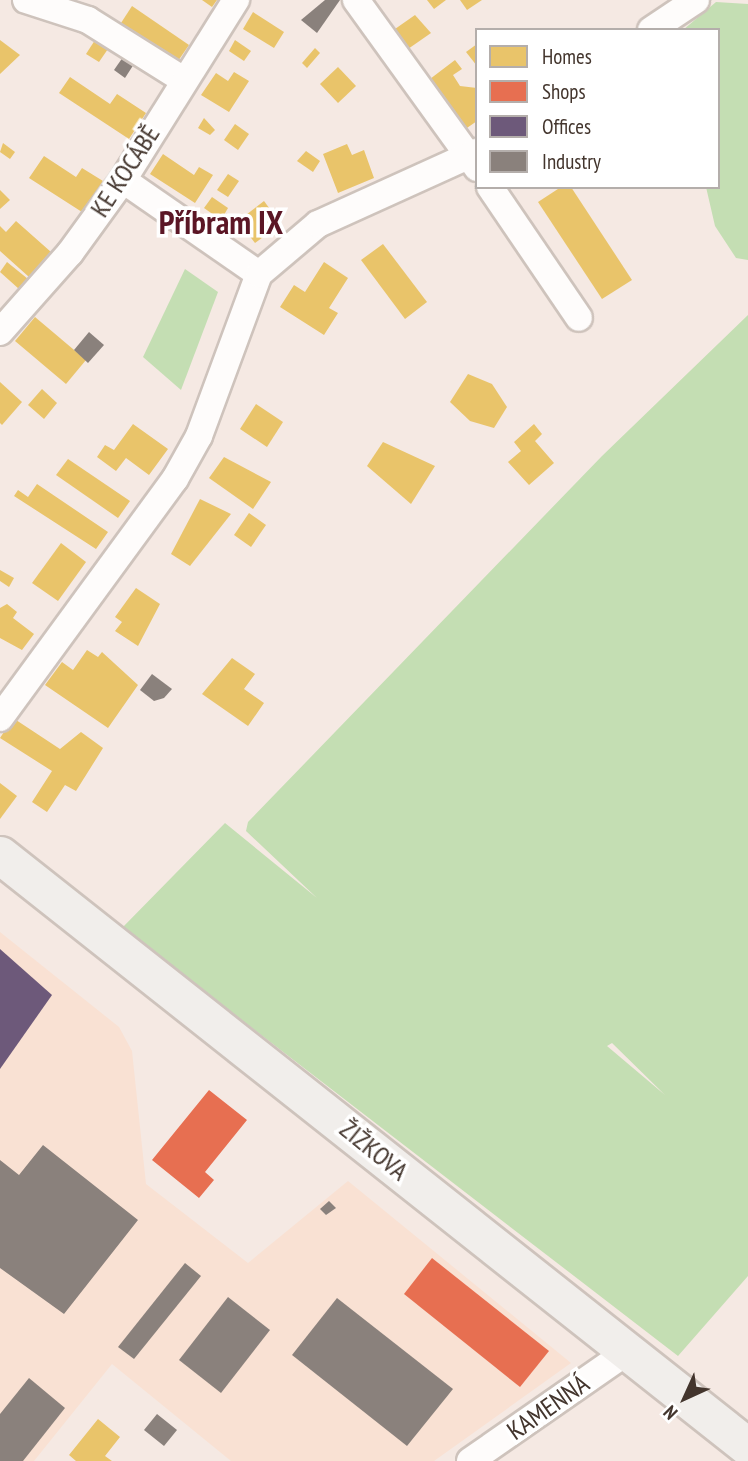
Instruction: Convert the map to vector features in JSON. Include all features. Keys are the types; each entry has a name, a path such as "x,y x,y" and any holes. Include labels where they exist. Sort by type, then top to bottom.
{"street":[{"path":"26,0 88,20 182,79"},
{"name":"KE KOCÁBĚ","path":"0,332 70,253 123,180 182,79 236,0"},
{"path":"0,719 175,479 199,436 259,274 318,223 474,159 356,0"},
{"path":"654,28 696,0"},
{"path":"123,180 259,274"},
{"path":"491,189 579,318"},
{"name":"ŽIŽKOVA","path":"0,855 748,1447"},
{"name":"KAMENNÁ","path":"470,1461 627,1352"}],"shaded area":[{"path":"0,932 119,1027 132,1051 146,1184 248,1263 348,1181 571,1363 434,1461 231,1461 112,1364 34,1461 0,1461"}],"green space":[{"path":"716,2 748,4 748,260 736,258 715,226 706,189 720,189 720,28 685,28"},
{"path":"185,269 218,292 181,390 143,357"},
{"path":"748,315 748,1276 678,1356 122,928 225,823 317,898 246,831 248,822 602,456","holes":["612,1043 665,1095 607,1046"]}],"building: Homes":[{"path":"202,0 217,0 212,7"},
{"path":"427,0 446,0 434,9"},
{"path":"460,0 482,0 467,10"},
{"path":"132,6 189,45 178,61 121,23"},
{"path":"253,12 284,32 274,48 243,29"},
{"path":"415,15 431,33 408,49 395,29"},
{"path":"97,37 110,46 99,62 86,54"},
{"path":"0,40 20,55 0,74"},
{"path":"235,40 251,51 244,61 229,51"},
{"path":"475,45 475,63 466,52"},
{"path":"315,48 320,53 307,68 302,63"},
{"path":"455,60 462,69 453,75 460,86 475,88 475,122 464,130 430,79"},
{"path":"338,67 356,86 338,103 320,84"},
{"path":"234,72 249,81 229,112 201,95 216,73 228,81"},
{"path":"70,77 110,104 117,94 146,113 129,139 59,93"},
{"path":"204,118 215,130 210,135 198,128"},
{"path":"235,124 249,134 238,150 224,140"},
{"path":"3,143 15,152 10,159 0,152"},
{"path":"347,144 352,155 364,150 374,178 338,193 323,154"},
{"path":"306,151 320,161 313,172 297,161"},
{"path":"163,154 194,175 199,167 213,175 195,203 150,174"},
{"path":"44,156 76,177 82,168 103,181 82,212 29,178"},
{"path":"228,174 239,181 228,197 217,190"},
{"path":"558,189 572,189 632,280 602,299 538,202"},
{"path":"0,190 10,200 0,209"},
{"path":"212,197 228,208 221,220 204,208"},
{"path":"264,201 281,224 255,243 238,221"},
{"path":"16,221 51,252 29,277 0,251 0,226 6,232"},
{"path":"383,244 427,302 405,319 361,260"},
{"path":"7,262 28,279 19,289 0,272"},
{"path":"324,262 348,278 329,308 338,313 324,335 280,307 294,285 305,292"},
{"path":"35,317 86,360 66,384 15,341"},
{"path":"468,374 492,384 507,407 494,428 470,421 450,402"},
{"path":"0,382 22,402 2,425 0,423"},
{"path":"42,389 57,403 44,419 28,405"},
{"path":"256,404 283,422 267,447 240,429"},
{"path":"133,424 168,449 149,475 126,458 116,471 97,457 105,445 114,450"},
{"path":"534,424 542,434 535,441 554,463 529,485 508,462 521,451 514,442"},
{"path":"383,442 435,466 411,504 367,466"},
{"path":"224,457 271,482 253,509 209,478"},
{"path":"68,459 130,501 118,518 56,475"},
{"path":"37,484 108,532 96,549 14,496 18,490 28,497"},
{"path":"200,499 231,514 190,566 171,554"},
{"path":"249,513 266,525 251,547 234,535"},
{"path":"61,543 86,562 58,601 32,583"},
{"path":"0,570 14,578 9,587 0,581"},
{"path":"136,588 160,604 138,646 115,631 122,622 115,617"},
{"path":"7,604 17,612 13,618 34,634 22,650 0,638 0,608"},
{"path":"87,650 98,657 102,652 138,685 108,728 45,685 62,662 73,670"},
{"path":"232,658 255,674 244,689 264,703 248,726 202,694"},
{"path":"13,718 60,749 81,732 103,748 76,791 65,785 47,812 32,802 52,771 0,738"},
{"path":"0,783 17,796 0,819"},
{"path":"98,1419 120,1437 105,1456 112,1461 76,1461 69,1455"}],"building: Shops":[{"path":"209,1090 247,1120 205,1172 214,1180 199,1198 152,1160"},
{"path":"432,1258 549,1351 520,1387 404,1294"}],"building: Offices":[{"path":"0,949 52,995 0,1069"}],"building: Industry":[{"path":"325,0 340,0 317,33 301,20"},
{"path":"123,57 134,64 125,78 114,70"},
{"path":"89,332 104,345 88,363 74,350"},
{"path":"152,674 172,689 164,698 154,701 140,690"},
{"path":"43,1145 138,1220 64,1314 0,1268 0,1160 19,1175"},
{"path":"329,1201 336,1208 326,1215 320,1209"},
{"path":"185,1263 201,1276 134,1359 118,1347"},
{"path":"228,1297 270,1330 221,1393 179,1360"},
{"path":"337,1298 453,1389 407,1446 292,1355"},
{"path":"29,1378 65,1408 23,1461 0,1461 0,1414"},
{"path":"157,1414 177,1430 164,1446 144,1430"}],"district":[{"name":"Příbram IX","path":"221,222"}]}
